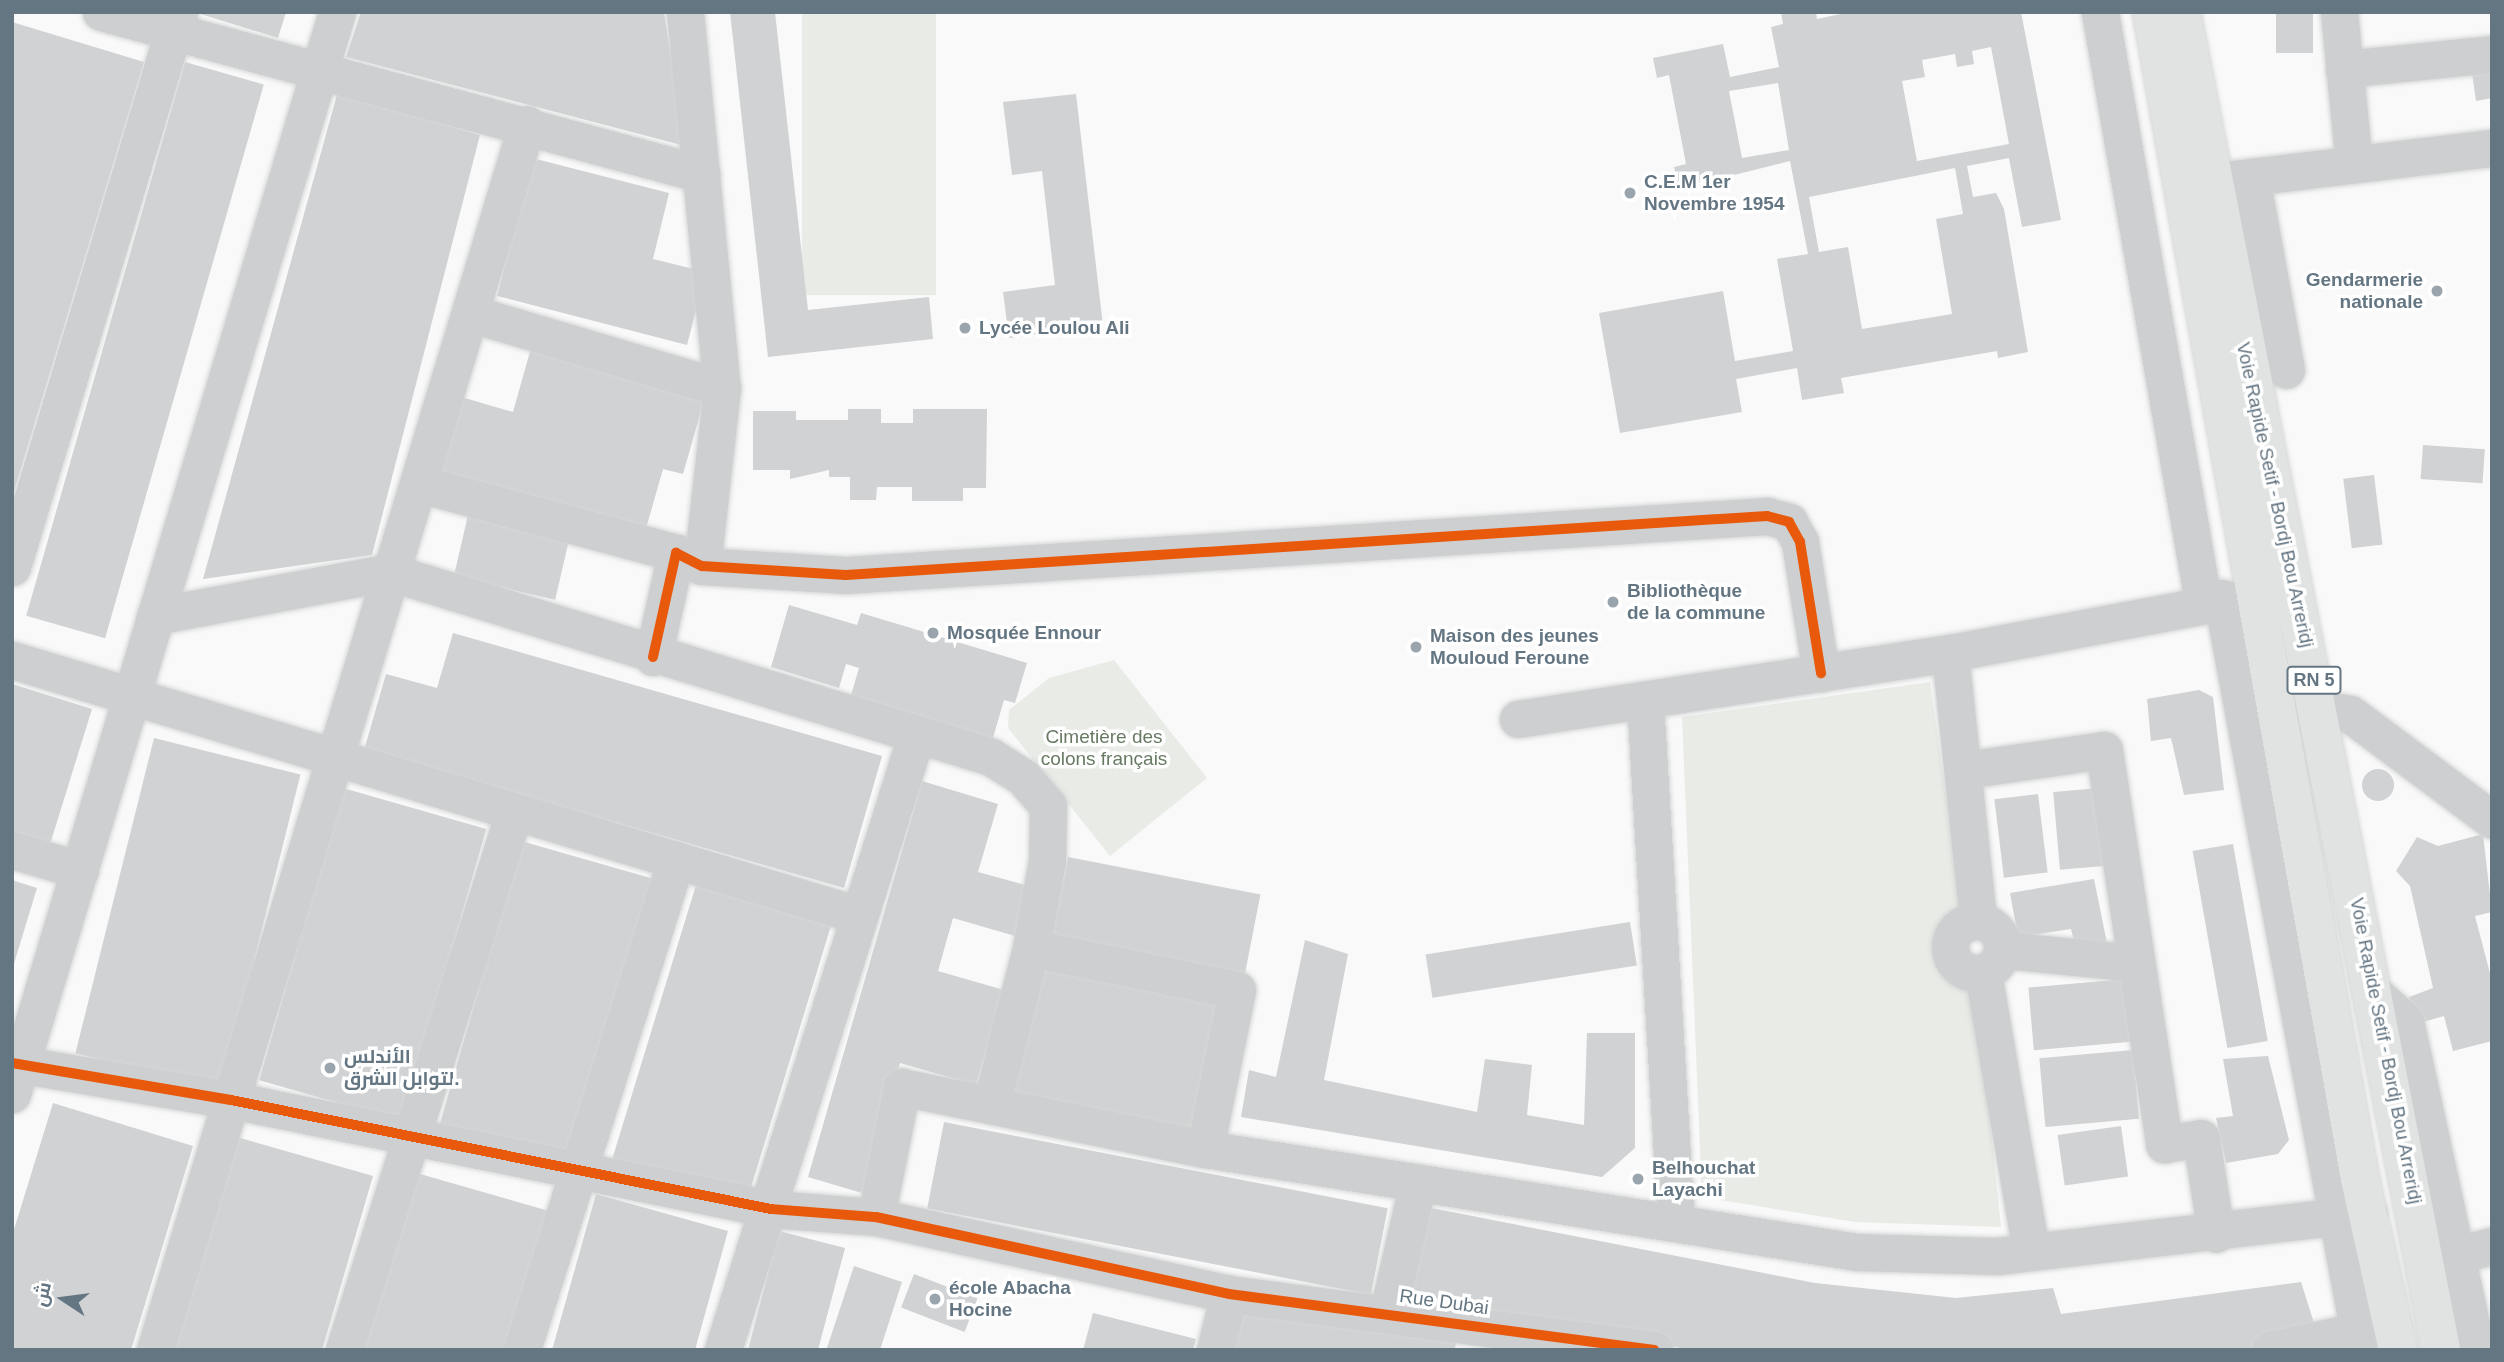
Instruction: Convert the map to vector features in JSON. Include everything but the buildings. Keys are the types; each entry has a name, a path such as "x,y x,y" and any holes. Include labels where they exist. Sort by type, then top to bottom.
{"highway":[{"name":"Voie Rapide Setif - Bordj Bou Arreridj","path":"2152,12 2198,183"},
{"name":"Voie Rapide Setif - Bordj Bou Arreridj","path":"2181,12 2244,596 2353,1214 2378,1339"},
{"name":"Voie Rapide Setif - Bordj Bou Arreridj","path":"2244,596 2322,709 2376,995 2459,1255 2441,1350"}],"street":[{"path":"101,12 176,22 319,71 527,124 702,174"},
{"path":"15,1074 337,12"},
{"path":"653,657 689,559 722,388 685,12"},
{"path":"1518,719 1950,653 2244,596 2100,12"},
{"path":"2339,12 2354,164"},
{"path":"12,567 176,22"},
{"path":"2344,69 2492,54"},
{"path":"155,1350 389,572 472,314 527,124"},
{"path":"2198,183 2492,148"},
{"path":"2251,177 2286,370"},
{"path":"472,314 722,388"},
{"path":"419,484 689,559 846,575 1768,516 1789,522 1800,542 1821,673"},
{"path":"155,616 389,572 653,657 992,757 1022,776 1048,806 1047,861 1031,948 991,1105"},
{"path":"1950,653 1978,920"},
{"path":"12,660 858,915"},
{"path":"1645,700 1676,1223"},
{"path":"2322,709 2350,714 2492,820"},
{"path":"723,1350 771,1209 858,915 916,736"},
{"path":"1964,771 2104,750 2164,1144 2201,1138 2216,1234"},
{"path":"344,1350 408,1136 514,812"},
{"path":"12,850 79,870"},
{"path":"522,1350 676,860"},
{"path":"2031,1252 1993,962 1996,930 1978,920 1959,925 1950,940 1951,959 1964,972 1993,962 2136,962"},
{"path":"1031,948 1237,990 1205,1149"},
{"name":"Rue Dubai","path":"15,1074 231,1100 771,1209 876,1217 1229,1294 1388,1312 1654,1350"},
{"path":"876,1217 902,1087 1205,1149 1857,1252 2031,1252 2216,1234 2353,1214"},
{"path":"1388,1312 1418,1182"},
{"path":"2459,1255 2477,1350"},
{"path":"1215,1350 1229,1294"},
{"path":"2270,1350 2378,1339"}],"green space":[{"path":"802,12 936,12 936,295 802,295"},
{"name":"Cimetière des colons français","path":"1114,660 1207,778 1110,856 1008,728 1009,710 1049,678"},
{"path":"1930,682 1960,895 1960,913 1942,930 1938,950 1977,994 2001,1227 1855,1222 1702,1197 1682,717"}],"cycle path":[{"path":"653,657 676,553 702,566 846,575 1767,516 1789,522 1800,542 1821,673"},
{"path":"12,1063 231,1100 771,1209 876,1217 1229,1294 1654,1350"}],"place":[{"name":"C.E.M 1er Novembre 1954","path":"1630,193"},
{"name":"Gendarmerie nationale","path":"2437,291"},
{"name":"Lycée Loulou Ali","path":"965,328"},
{"name":"Bibliothèque de la commune","path":"1613,602"},
{"name":"Mosquée Ennour","path":"933,633"},
{"name":"Maison des jeunes Mouloud Feroune","path":"1416,647"},
{"name":"الأندلس لتوابل الشرق.","path":"330,1068"},
{"name":"Belhouchat Layachi","path":"1638,1179"},
{"name":"école Abacha Hocine","path":"935,1299"}]}
